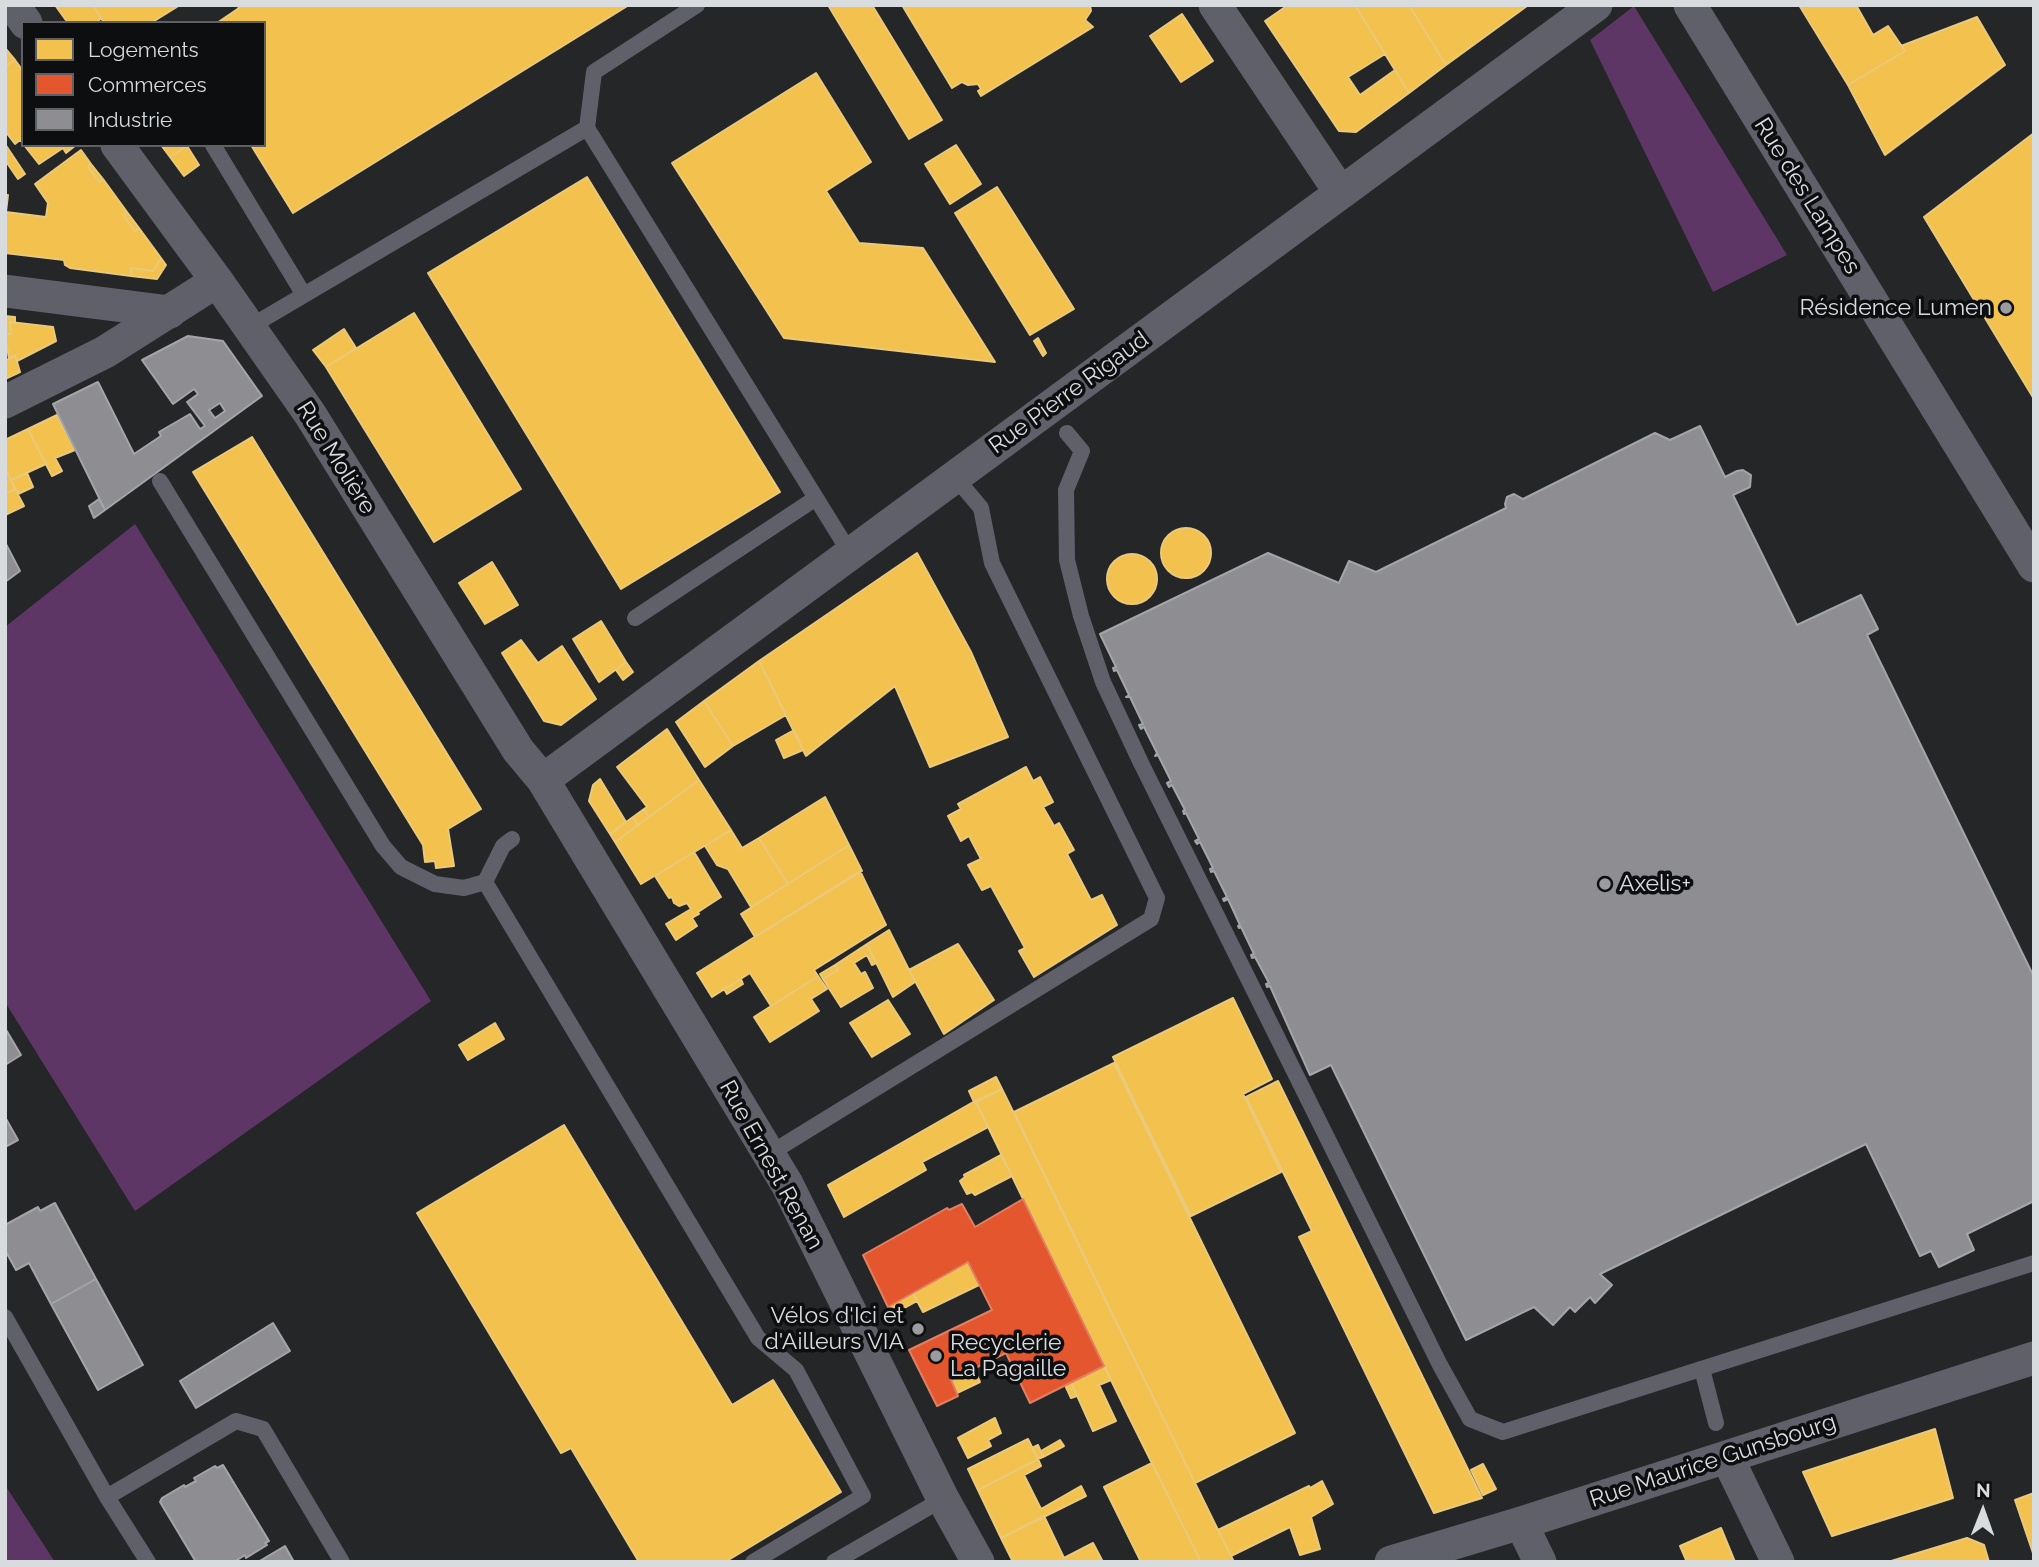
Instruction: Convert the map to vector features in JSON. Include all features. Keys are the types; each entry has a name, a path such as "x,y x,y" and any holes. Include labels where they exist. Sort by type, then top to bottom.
{"street":[{"path":"13,5 25,21"},
{"path":"1215,5 1340,192"},
{"name":"Rue Pierre Rigaud","path":"543,780 1596,5"},
{"name":"Rue des Lampes","path":"1690,5 2034,566"},
{"name":"Rue Molière","path":"118,147 310,414 518,750 543,780"},
{"path":"5,402 105,352 217,281"},
{"path":"5,291 170,312"},
{"name":"Rue Ernest Renan","path":"543,780 787,1184 943,1499 978,1562"},
{"name":"Rue Maurice Gunsbourg","path":"1391,1562 1521,1523 2034,1358"},
{"path":"1727,1457 1778,1562"},
{"path":"1521,1523 1540,1562"}],"lane":[{"path":"697,5 594,72 587,128 850,553"},
{"path":"248,328 587,128"},
{"path":"214,147 304,295"},
{"path":"1066,433 1082,451 1066,490 1067,560 1081,616 1103,681 1416,1316 1470,1419 1503,1432 2034,1263"},
{"path":"769,1154 1152,919 1157,898 992,563 981,508 955,477"},
{"path":"160,481 383,846 401,867 435,884 464,888 485,882 503,846 512,839"},
{"path":"635,618 816,498"},
{"path":"485,882 758,1338 796,1370 862,1476 863,1496 753,1562"},
{"path":"5,1317 107,1497 148,1562"},
{"path":"1702,1369 1716,1423"},
{"path":"107,1497 236,1421 263,1429 342,1562"},
{"path":"834,1562 943,1499"}],"shaded area":[{"path":"1634,6 1787,255 1713,292 1590,40"},
{"path":"135,524 431,1001 135,1211 5,1002 5,627"},
{"path":"5,1485 55,1562 5,1562"}],"building: Logements":[{"path":"55,5 93,5 101,18 98,21 67,21"},
{"path":"93,5 180,5 154,21 103,21"},
{"path":"237,5 629,5 293,213 252,147 266,147 266,21 220,21 239,8"},
{"path":"828,5 872,5 942,120 909,139"},
{"path":"902,5 1090,5 1091,11 1085,20 1093,27 981,96 978,84 968,85 962,82 952,88"},
{"path":"1288,5 1355,5 1385,54 1348,77 1360,95 1395,70 1409,93 1356,132 1339,131 1265,21"},
{"path":"1355,5 1409,5 1446,65 1409,93"},
{"path":"1409,5 1527,5 1527,6 1446,65"},
{"path":"1799,5 1856,5 1873,35 1888,26 1905,51 1848,85"},
{"path":"1182,14 1213,61 1181,82 1150,36"},
{"path":"1977,17 2005,65 1885,155 1848,85 1905,51 1901,46"},
{"path":"5,48 15,60 5,67"},
{"path":"15,60 21,68 21,141 15,144 5,131 5,67"},
{"path":"816,73 871,162 826,191 859,243 923,248 995,362 784,338 672,163"},
{"name":"Résidence Lumen","path":"2034,133 2034,399 1924,217"},
{"path":"5,144 25,174 18,179 5,160"},
{"path":"956,145 981,184 950,204 925,164"},
{"path":"26,147 74,147 66,153 63,148 39,164"},
{"path":"162,147 185,147 170,157"},
{"path":"188,147 199,165 184,176 170,157"},
{"path":"81,150 91,164 88,167 99,182 103,179 127,212 123,215 135,231 139,228 161,258 153,271 131,268 131,276 70,268 65,265 64,260 5,253 5,195 8,195 6,212 46,217 48,203 35,184"},
{"path":"91,164 103,179 99,182 88,167"},
{"path":"587,177 780,492 621,589 428,273"},
{"path":"997,187 1074,309 1030,335 955,213"},
{"path":"127,212 139,228 135,231 123,215"},
{"path":"161,258 166,265 157,279 131,276 131,268 153,271"},
{"path":"414,313 521,489 434,542 326,367"},
{"path":"5,316 15,317 15,323 10,322 11,334 5,334"},
{"path":"10,322 53,327 56,341 17,361 15,355 9,359 5,334 11,334"},
{"path":"344,329 356,348 326,367 313,350"},
{"path":"1038,338 1046,353 1043,356 1034,341"},
{"path":"15,355 20,372 5,379 5,361"},
{"path":"57,415 75,450 55,458 62,471 52,476 28,429"},
{"path":"28,429 46,464 11,480 5,468 5,440"},
{"path":"252,437 481,809 448,829 454,866 436,868 435,861 425,862 423,845 193,472"},
{"path":"5,468 15,489 5,494"},
{"path":"27,473 33,487 18,494 11,480"},
{"path":"15,489 24,506 5,515 5,494"},
{"path":"1186,528 1204,535 1211,553 1204,571 1186,578 1168,571 1161,553 1168,535"},
{"path":"917,553 971,652 1008,737 930,767 895,686 806,756 759,661"},
{"path":"1132,554 1150,561 1157,579 1150,597 1132,604 1114,597 1107,579 1114,561"},
{"path":"492,562 518,605 485,624 459,583"},
{"path":"601,621 626,662 599,682 573,639"},
{"path":"521,640 538,663 562,646 596,699 561,725 544,721 502,653"},
{"path":"759,661 786,715 733,746 704,701"},
{"path":"626,662 633,672 623,680 616,670"},
{"path":"704,701 733,746 705,767 676,722"},
{"path":"667,729 699,780 649,817 644,809 647,807 617,767"},
{"path":"794,730 803,750 784,758 776,740"},
{"path":"1026,767 1033,781 1040,777 1053,802 1043,807 1054,826 1059,823 1074,850 1067,854 1091,900 1102,895 1117,925 1034,977 1019,951 1025,948 991,886 982,890 968,865 981,859 969,836 961,841 948,816 961,809 958,804"},
{"path":"600,779 626,822 610,834 589,801 593,785"},
{"path":"699,780 731,830 641,884 615,842"},
{"path":"825,797 849,845 788,884 759,838"},
{"path":"644,809 649,817 638,825 633,817"},
{"path":"633,817 638,825 615,842 610,834"},
{"path":"731,830 742,848 759,838 788,884 751,907 728,869 717,865 705,846"},
{"path":"849,845 862,871 755,937 741,914"},
{"path":"694,852 721,897 698,912 699,914 692,918 697,926 676,940 666,924 691,909 687,903 679,906 674,903 655,876"},
{"path":"860,871 886,925 814,970 818,976 771,1006 750,973 712,997 697,973"},
{"path":"889,930 915,982 893,997 867,944"},
{"path":"867,944 876,963 872,965 867,955 854,963 861,974 865,972 873,988 841,1007 823,979 838,970 835,965"},
{"path":"958,944 994,1000 944,1034 909,970"},
{"path":"835,965 838,970 823,979 820,974"},
{"path":"818,976 827,989 811,999 819,1011 770,1042 754,1017"},
{"path":"741,979 743,984 727,994 724,989"},
{"path":"1233,998 1272,1079 1243,1094 1281,1172 1191,1216 1113,1057"},
{"path":"888,1000 910,1034 872,1057 850,1023"},
{"path":"495,1023 504,1039 468,1060 459,1045"},
{"path":"1114,1063 1295,1433 1195,1483 1014,1112"},
{"path":"996,1077 1002,1089 974,1102 969,1091"},
{"path":"1278,1081 1482,1498 1434,1513 1299,1237 1312,1231 1246,1097"},
{"path":"1002,1089 1234,1562 1201,1562 1128,1415 976,1102"},
{"path":"975,1101 988,1127 922,1162 926,1170 844,1217 828,1185"},
{"path":"564,1125 732,1405 773,1380 841,1492 725,1562 639,1562 571,1448 561,1453 417,1213"},
{"path":"1001,1155 1012,1176 975,1195 972,1192 967,1194 960,1181 964,1175"},
{"path":"968,1262 979,1285 923,1312 913,1293"},
{"path":"913,1293 917,1301 892,1315 888,1307"},
{"path":"1104,1366 1111,1380 1099,1385 1116,1421 1093,1431 1071,1382"},
{"path":"974,1369 980,1382 957,1393 951,1380"},
{"path":"1071,1382 1077,1396 1071,1398 1065,1385"},
{"path":"995,1418 1001,1433 988,1440 991,1446 968,1458 958,1438"},
{"path":"1935,1429 1953,1498 1832,1536 1803,1472"},
{"path":"1028,1439 1038,1459 978,1490 968,1469"},
{"path":"1060,1440 1064,1446 1043,1457 1041,1451"},
{"path":"1038,1445 1043,1457 1038,1459 1032,1448"},
{"path":"1038,1459 1041,1466 1024,1475 1041,1509 1081,1486 1086,1496 1001,1538 978,1490"},
{"path":"1152,1463 1201,1562 1141,1562 1104,1487"},
{"path":"1483,1464 1496,1489 1483,1495 1471,1470"},
{"path":"1322,1481 1333,1504 1311,1517 1320,1549 1300,1555 1290,1527 1231,1556 1218,1530"},
{"path":"2034,1493 2034,1556 2015,1500"},
{"path":"1044,1516 1064,1558 1093,1543 1103,1562 1013,1562 1001,1538"},
{"path":"1721,1528 1735,1562 1687,1562 1680,1546"},
{"path":"1967,1538 1984,1545 1989,1562 1888,1562"}],"building: Commerces":[{"path":"1023,1199 1104,1366 1030,1403 1006,1353 951,1380 958,1396 937,1406 909,1350 992,1310 968,1262 888,1307 863,1255 947,1208 949,1210 962,1204 975,1227"}],"building: Industrie":[{"path":"188,336 223,341 262,396 105,510 53,404 98,382 134,454 161,436 159,432 190,414 200,429 205,426 187,402 198,394 194,389 173,404 142,360","holes":["220,403 225,411 215,418 209,410"]},
{"name":"Axelis+","path":"1700,426 1725,477 1743,470 1751,475 1750,487 1733,495 1797,625 1861,595 1878,629 1867,635 2034,977 2034,1201 1967,1234 1974,1250 1939,1267 1931,1251 1920,1256 1866,1144 1600,1274 1612,1285 1595,1303 1590,1297 1575,1312 1570,1307 1553,1325 1534,1307 1466,1340 1331,1065 1310,1075 1270,986 1267,987 1266,984 1269,983 1255,957 1252,958 1251,955 1254,954 1241,927 1238,926 1240,925 1228,899 1223,899 1227,897 1214,871 1211,872 1210,869 1213,868 1200,842 1197,844 1195,841 1199,839 1186,813 1184,814 1185,810 1172,785 1169,787 1167,783 1171,781 1158,755 1155,756 1157,753 1144,727 1141,729 1139,725 1143,724 1130,697 1126,697 1129,695 1117,670 1114,671 1113,668 1116,667 1100,634 1268,553 1339,583 1349,561 1376,572 1506,508 1507,497 1514,494 1523,499 1655,433 1670,440"},
{"path":"99,499 105,510 94,518 89,506"},
{"path":"5,545 20,571 5,582"},
{"path":"5,1028 21,1055 5,1065"},
{"path":"5,1117 18,1140 5,1147"},
{"path":"55,1203 96,1279 51,1304 29,1263 16,1270 5,1250 5,1225 38,1207 40,1211"},
{"path":"96,1279 143,1365 98,1390 51,1304"},
{"path":"273,1323 290,1351 196,1408 180,1381"},
{"path":"223,1465 269,1541 246,1558 245,1555 234,1562 196,1562 160,1502 162,1498 184,1485 185,1487 196,1481 194,1478 215,1466 217,1468"},
{"path":"285,1546 294,1562 258,1562"}],"place":[{"name":"Résidence Lumen","path":"2006,308"},
{"name":"Axelis+","path":"1605,884"},
{"name":"Vélos d'Ici et d'Ailleurs VIA","path":"918,1329"},
{"name":"Recyclerie La Pagaille","path":"936,1356"}]}
